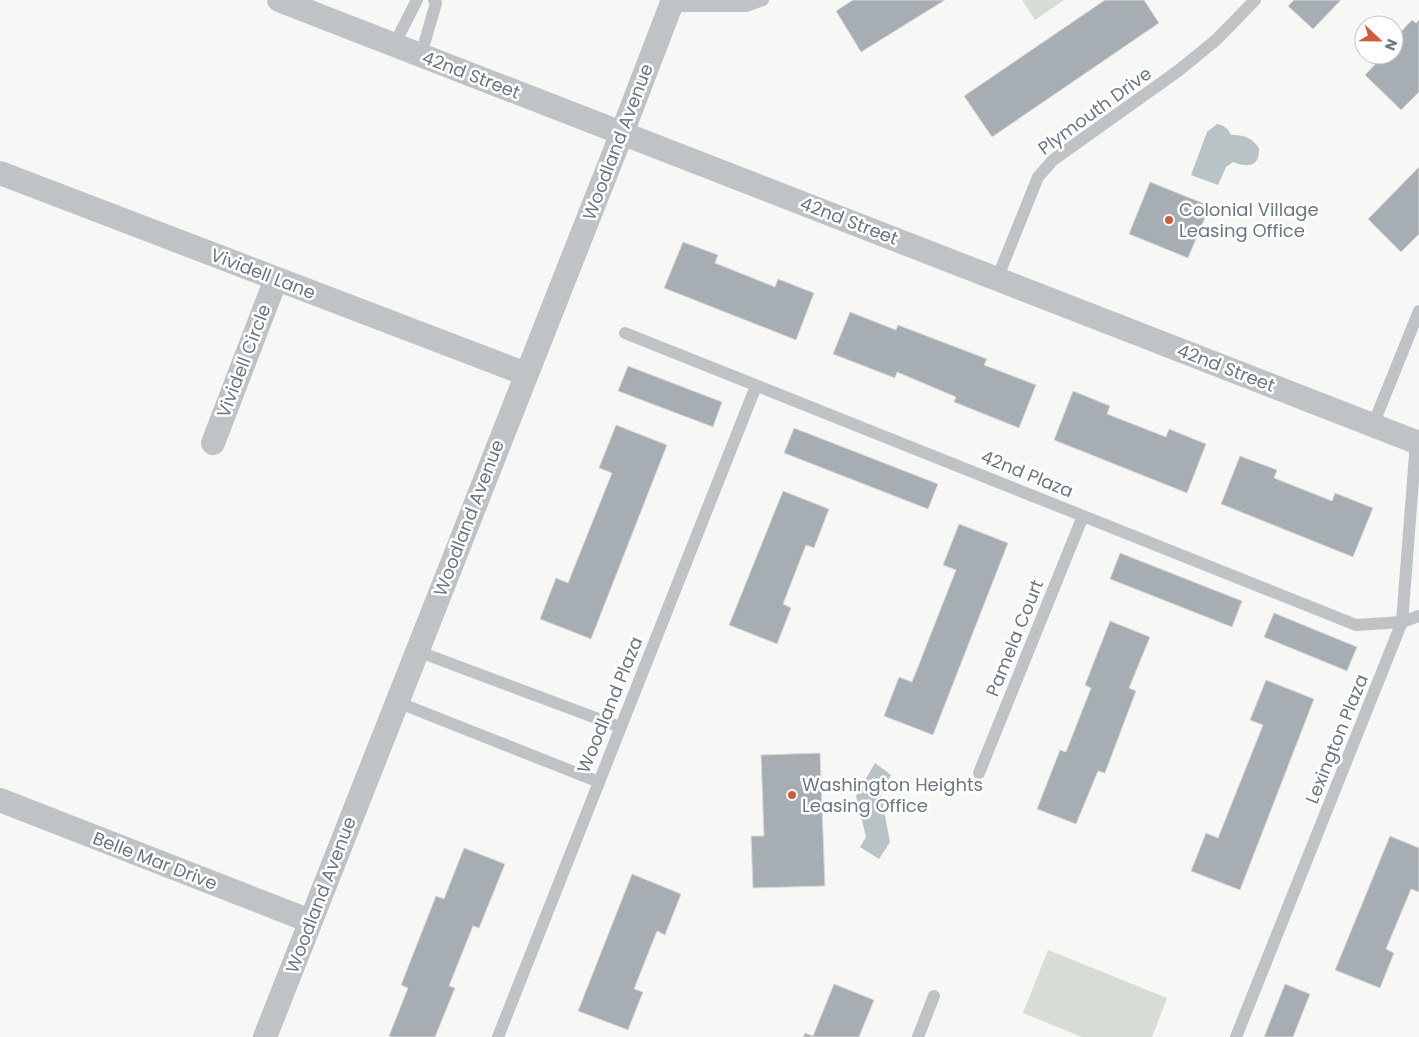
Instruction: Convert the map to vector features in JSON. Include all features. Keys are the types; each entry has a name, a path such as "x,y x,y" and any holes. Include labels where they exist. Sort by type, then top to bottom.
{"street":[{"name":"42nd Street","path":"279,0 1418,442"},
{"name":"Woodland Avenue","path":"265,1037 672,3"},
{"name":"Vividell Lane","path":"0,173 526,374"},
{"name":"Vividell Circle","path":"213,443 276,279"},
{"name":"Belle Mar Drive","path":"0,800 310,921"}],"lane":[{"path":"394,45 417,0"},
{"path":"420,55 436,3 434,0"},
{"path":"672,3 746,6 763,0"},
{"name":"Plymouth Drive","path":"997,279 1038,177 1053,160 1178,71 1216,40 1255,0"},
{"path":"1373,425 1419,312"},
{"name":"42nd Plaza","path":"625,333 1356,625 1402,622 1419,616"},
{"name":"Woodland Plaza","path":"498,1037 756,386"},
{"name":"Lexington Plaza","path":"1236,1037 1402,622 1418,442"},
{"name":"Pamela Court","path":"979,774 1083,516"},
{"path":"417,651 620,727"},
{"path":"396,702 599,782"},
{"path":"918,1037 934,996"}],"shaded area":[{"path":"1022,0 1064,0 1035,20"},
{"path":"1217,124 1226,128 1231,135 1250,139 1259,148 1257,159 1252,164 1244,165 1233,162 1226,167 1218,185 1191,175 1207,132"},
{"path":"875,763 891,775 881,795 890,842 879,859 860,847 866,837 856,796"},
{"path":"1048,950 1167,998 1152,1037 1082,1037 1023,1013"}],"building":[{"path":"853,0 945,0 861,52 836,11"},
{"path":"1105,0 1144,0 1159,23 992,137 964,96"},
{"path":"1294,0 1341,0 1313,29 1288,6"},
{"path":"1412,20 1416,23 1419,20 1419,92 1401,110 1365,75 1374,65 1404,65 1404,28"},
{"path":"1419,167 1419,234 1401,252 1368,219"},
{"name":"Colonial Village Leasing Office","path":"1150,182 1210,206 1188,258 1129,234"},
{"path":"683,242 718,255 715,263 775,287 778,279 814,293 796,340 664,288"},
{"path":"850,312 896,330 898,325 987,359 984,365 1036,385 1019,428 954,402 956,397 897,372 895,378 833,354"},
{"path":"628,366 722,402 713,427 618,391"},
{"path":"1073,391 1110,406 1107,414 1166,437 1169,429 1206,444 1187,493 1054,440"},
{"path":"616,425 667,445 591,639 540,619 556,578 568,583 612,473 599,468"},
{"path":"794,428 938,484 928,509 784,453"},
{"path":"1240,456 1277,470 1274,478 1332,501 1335,493 1373,508 1353,557 1221,504"},
{"path":"783,491 829,509 814,548 806,545 783,604 791,608 777,644 729,625"},
{"path":"959,524 1008,543 933,735 884,716 899,677 912,682 956,570 943,565"},
{"path":"1120,553 1242,601 1232,627 1110,579"},
{"path":"1274,613 1357,647 1347,671 1264,637"},
{"path":"1110,621 1150,637 1129,688 1136,691 1105,773 1098,771 1076,824 1037,809 1060,750 1066,752 1091,688 1085,685"},
{"path":"1266,680 1314,699 1240,890 1191,871 1206,833 1218,838 1263,725 1250,720"},
{"name":"Washington Heights Leasing Office","path":"820,753 825,886 753,888 751,836 764,836 761,755"},
{"path":"1390,836 1419,848 1419,892 1411,889 1386,949 1394,953 1380,988 1335,970"},
{"path":"464,848 505,864 479,928 473,926 449,986 455,988 435,1037 389,1036 408,988 401,985 436,896 444,899"},
{"path":"632,874 681,894 665,935 657,931 634,989 643,992 628,1030 578,1011"},
{"path":"834,984 874,1000 859,1037 803,1037 805,1033 813,1036"},
{"path":"1285,984 1310,994 1293,1037 1264,1037"}],"place":[{"name":"Colonial Village Leasing Office","path":"1169,220"},
{"name":"Washington Heights Leasing Office","path":"792,795"}]}
